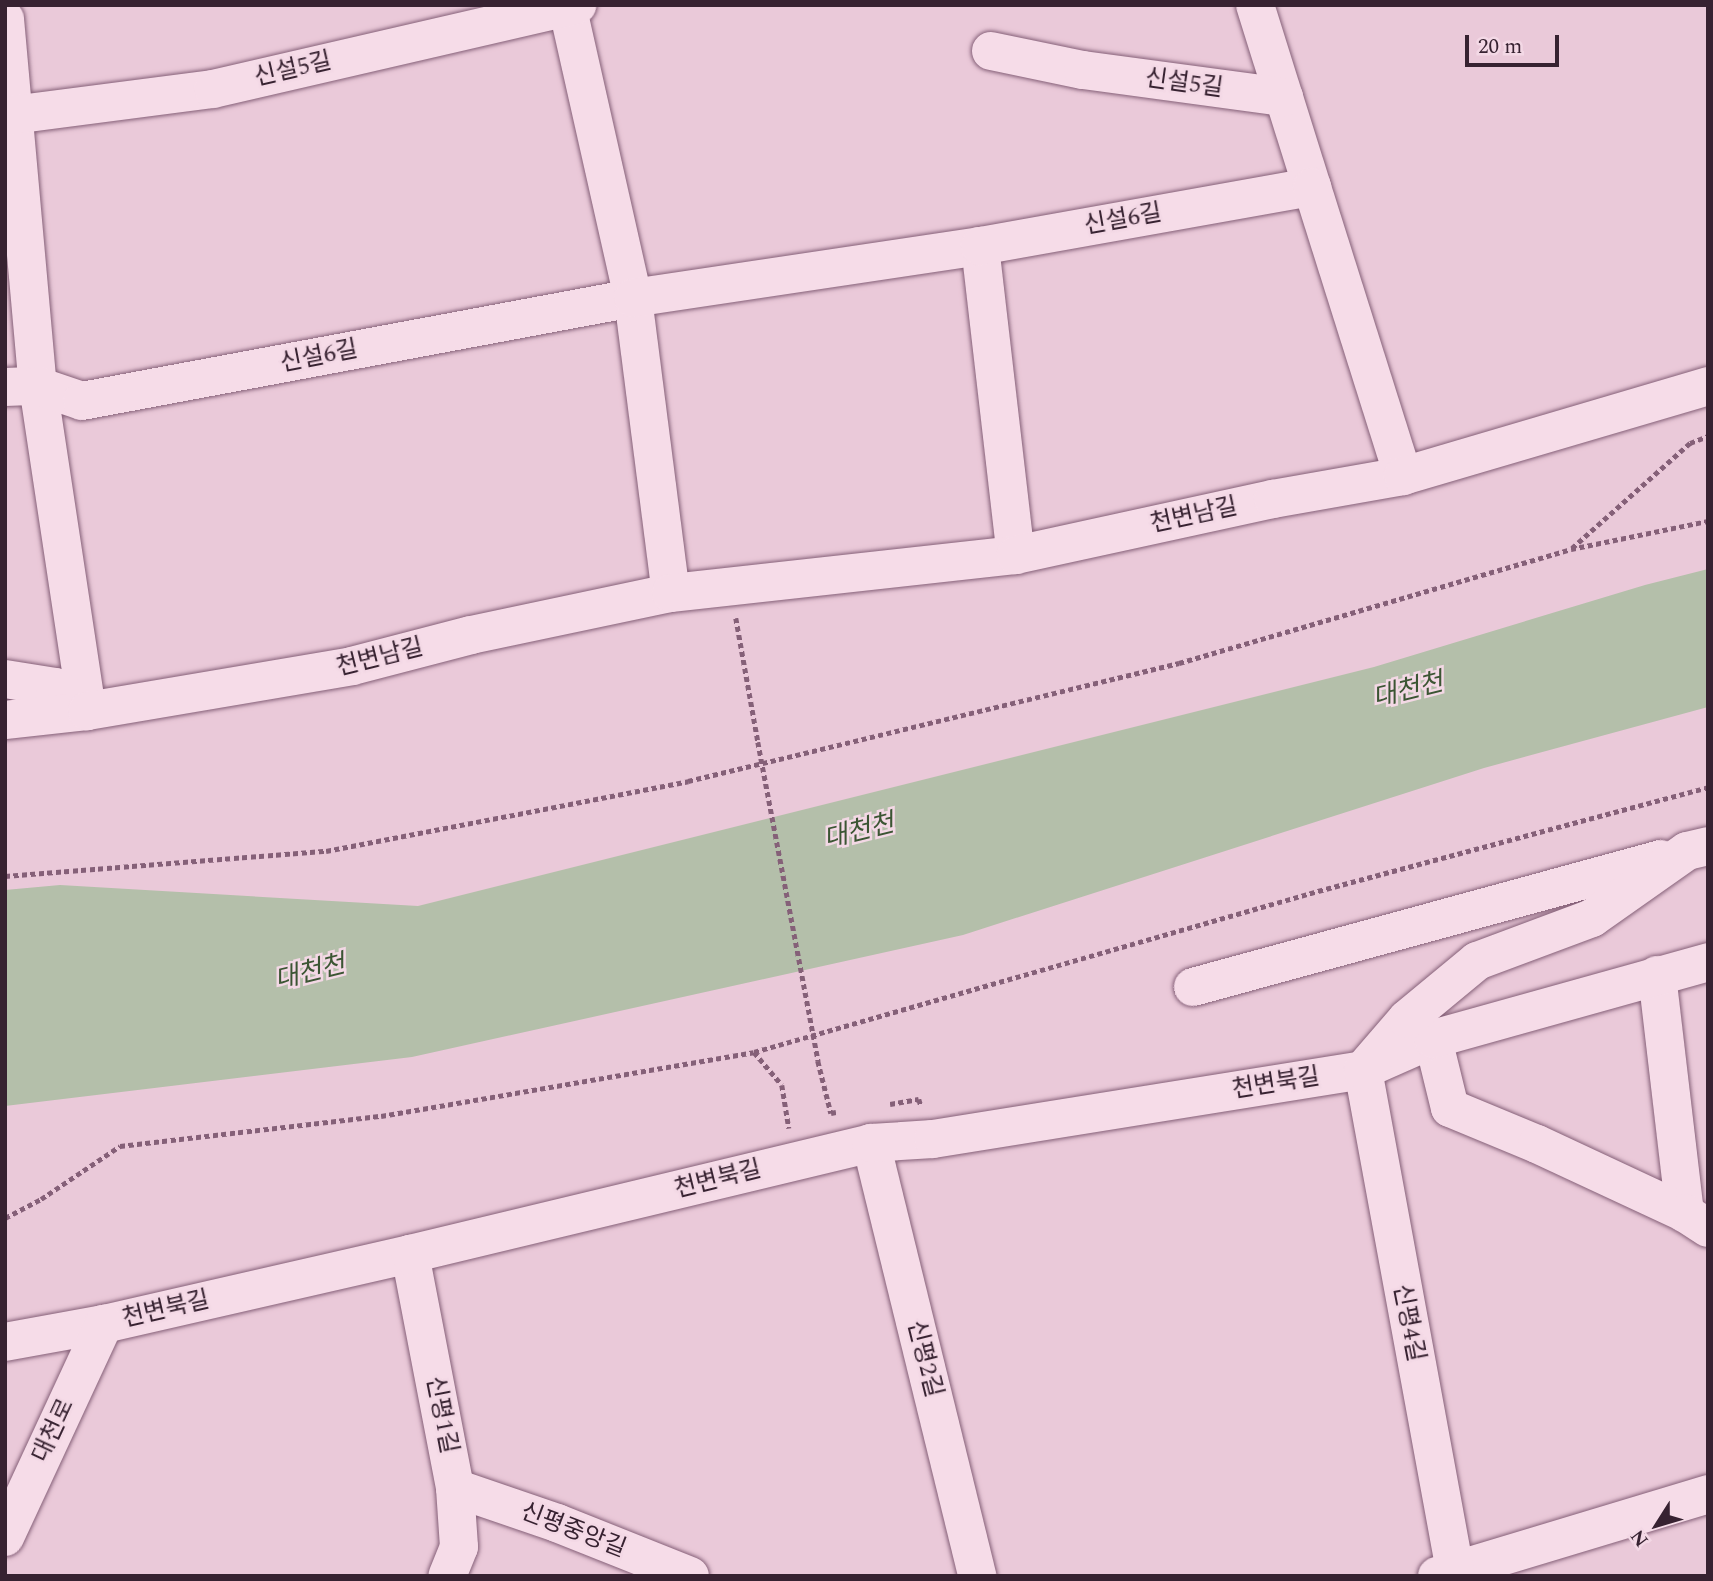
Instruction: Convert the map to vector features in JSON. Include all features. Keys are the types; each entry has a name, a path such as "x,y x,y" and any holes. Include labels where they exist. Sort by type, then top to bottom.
{"street":[{"path":"1255,5 1403,476"},
{"path":"571,6 633,298 671,593"},
{"name":"신설5길","path":"10,116 213,89 571,6"},
{"path":"5,19 22,387 87,711"},
{"name":"신설5길","path":"991,51 1083,70 1284,97"},
{"name":"신설6길","path":"22,387 82,401 633,298 980,246 1312,187"},
{"path":"980,246 1016,555"},
{"name":"천변남길","path":"5,720 87,711 352,666 471,635 671,593 1016,555 1273,499 1403,476 1708,386"},
{"path":"5,679 55,687 87,711"},
{"path":"1194,987 1697,848"},
{"path":"1363,1070 1407,1018 1476,961 1592,918 1697,848"},
{"name":"천변북길","path":"5,1342 104,1324 410,1254 871,1143 933,1139 1363,1070 1433,1039 1708,962"},
{"path":"1657,975 1697,1220"},
{"path":"1433,1039 1450,1108 1537,1144 1697,1220"},
{"name":"신평4길","path":"1363,1070 1449,1574"},
{"name":"신평2길","path":"871,1143 977,1576"},
{"name":"신평1길","path":"410,1254 455,1488 458,1547 447,1576"},
{"name":"대천로","path":"5,1537 104,1324"},
{"name":"신평중앙길","path":"455,1488 557,1523 690,1576"},
{"path":"1449,1574 1708,1494"}],"path":[{"path":"1571,549 1690,443 1708,436"},
{"path":"5,876 326,851 688,781 1179,663 1571,549 1708,521"},
{"path":"731,586 818,1061 831,1113 844,1111"},
{"path":"5,1218 41,1199 120,1146 381,1116 754,1052 1318,891 1708,787"},
{"path":"754,1052 782,1085 795,1161"},
{"path":"881,1105 919,1099 933,1139"}],"water":[{"name":"대천천","path":"1708,569 1708,707 1484,768 963,935 412,1057 5,1106 5,890 60,885 418,906 1374,667 1645,585"}]}
